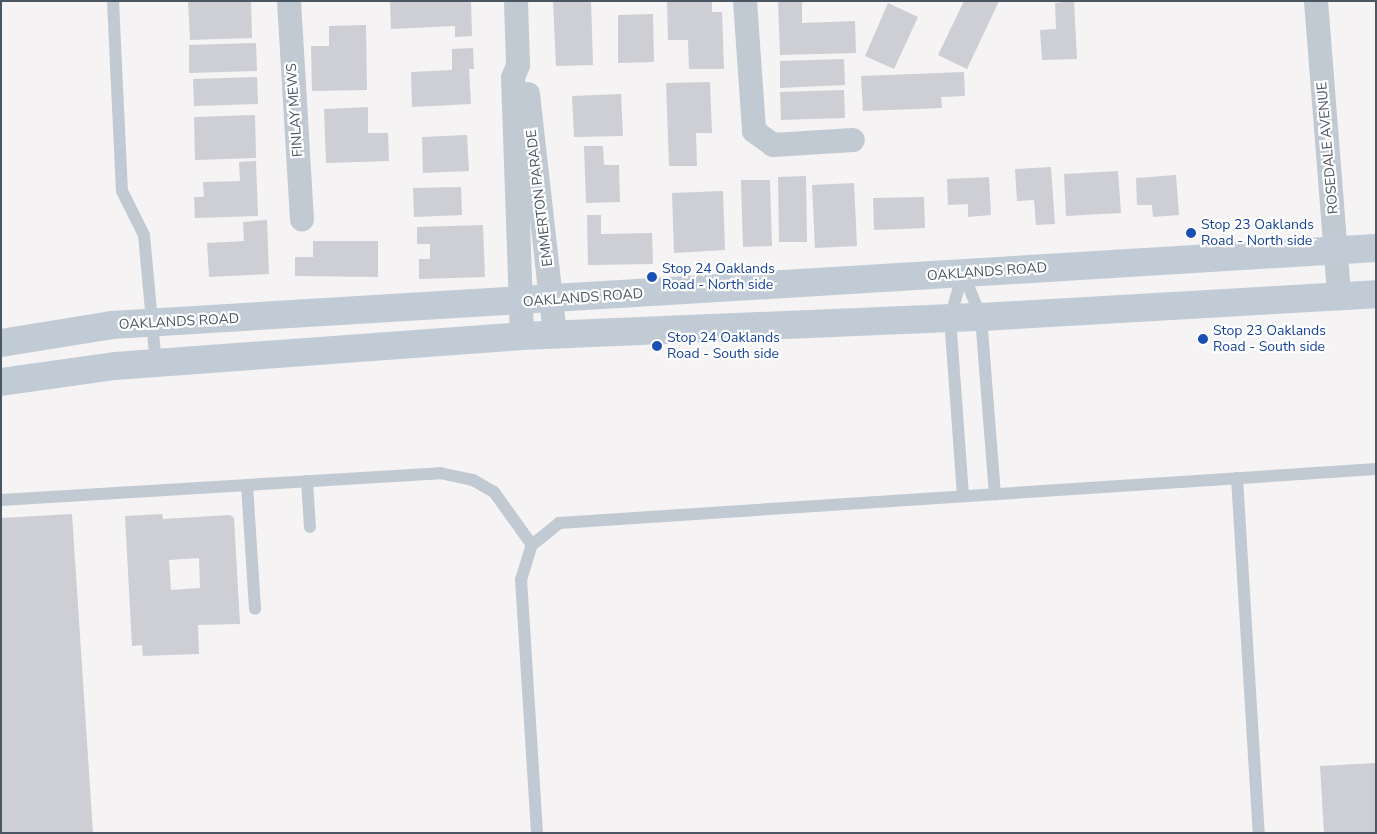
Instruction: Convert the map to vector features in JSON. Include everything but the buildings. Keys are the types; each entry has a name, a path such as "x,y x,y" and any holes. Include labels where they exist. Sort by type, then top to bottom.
{"main road":[{"name":"OAKLANDS ROAD","path":"1,342 112,325 520,302 1376,248"},
{"path":"1,382 48,373 522,336 981,317 1376,294"}],"street":[{"name":"FINLAY MEWS","path":"289,1 302,220"},
{"name":"EMMERTON PARADE","path":"516,1 518,65 513,78 522,336"},
{"path":"745,1 754,131 773,145 853,140"},
{"name":"ROSEDALE AVENUE","path":"1316,1 1339,296"},
{"name":"EMMERTON PARADE","path":"518,65 526,79 555,334"}],"lane":[{"path":"113,1 122,191 144,235 154,323 156,364"},
{"path":"964,273 981,317 995,494"},
{"path":"964,273 950,318 964,496"},
{"path":"537,833 521,580 532,545 559,523 1376,469"},
{"path":"1,500 440,473 473,480 494,492 509,509 532,545"},
{"path":"1237,478 1259,833"},
{"path":"306,481 310,528"},
{"path":"247,485 256,609"}],"place":[{"name":"Stop 23 Oaklands Road - North side","path":"1191,233"},
{"name":"Stop 24 Oaklands Road - North side","path":"652,277"},
{"name":"Stop 23 Oaklands Road - South side","path":"1203,339"},
{"name":"Stop 24 Oaklands Road - South side","path":"657,346"}]}
